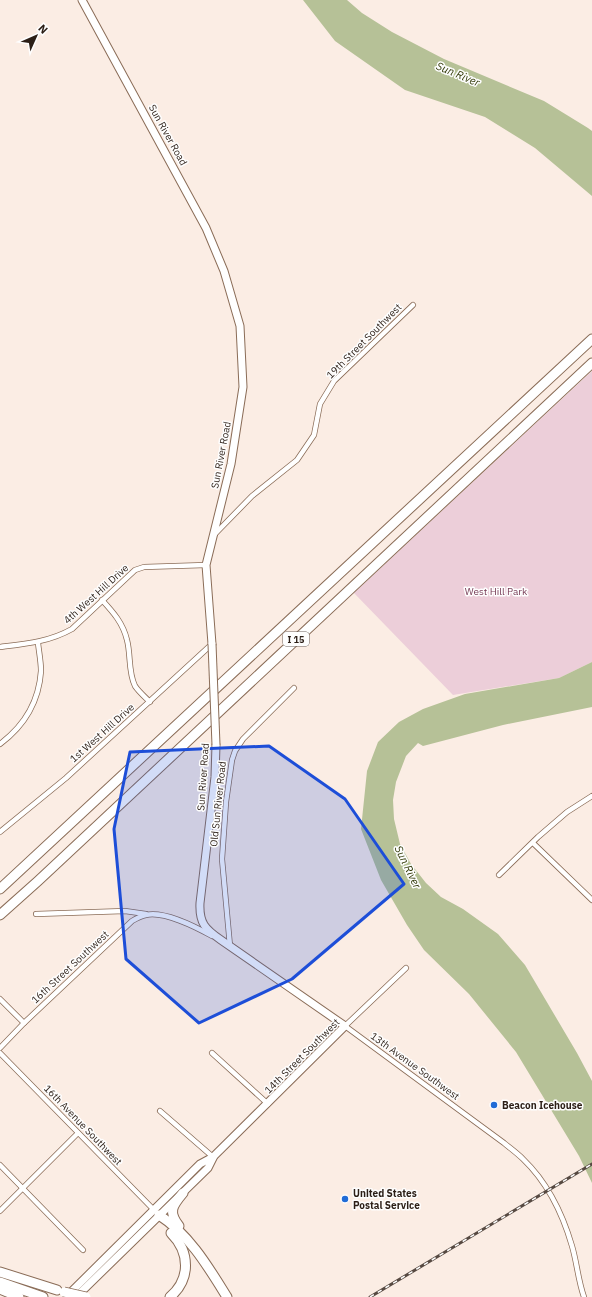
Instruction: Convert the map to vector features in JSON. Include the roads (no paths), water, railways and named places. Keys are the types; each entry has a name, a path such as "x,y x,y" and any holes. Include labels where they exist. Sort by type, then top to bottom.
{"highway":[{"name":"I 15","path":"0,889 592,339"},
{"name":"I 15","path":"0,915 592,363"},
{"path":"183,1193 173,1208 173,1218 196,1251"},
{"path":"157,1213 168,1220 196,1251 227,1297"},
{"path":"157,1213 164,1224 178,1240 184,1253 184,1275 179,1287 170,1297"},
{"path":"0,1272 77,1297"},
{"path":"0,1282 43,1297"},
{"path":"0,1288 19,1297"},
{"path":"62,1293 86,1297"}],"street":[{"name":"Sun River Road","path":"82,0 206,228 224,271 240,326 243,387 231,464 206,565 212,644 216,745 215,777 200,913 203,923 208,931 221,940"},
{"name":"19th Street Southwest","path":"213,536 252,496 297,460 314,435 320,404 334,381 413,305"},
{"name":"4th West Hill Drive","path":"0,648 38,643 61,635 72,629 135,570 144,567 206,565"},
{"path":"102,600 121,624 127,640 131,671 135,685 150,702"},
{"path":"0,744 11,736 26,718 37,694 41,670 38,643"},
{"name":"1st West Hill Drive","path":"0,832 66,778 212,644"},
{"name":"Old Sun River Road","path":"230,946 222,859 226,802 232,760 235,751 243,739 294,688"},
{"path":"499,875 538,837 567,812 592,796"},
{"path":"532,843 592,900"},
{"path":"36,914 126,911 148,914"},
{"name":"13th Avenue Southwest","path":"148,914 161,915 191,925 221,940 346,1026 504,1143 540,1178 563,1220 572,1247 579,1282 584,1297"},
{"name":"16th Street Southwest","path":"0,1048 24,1023 132,921 148,914"},
{"name":"14th Street Southwest","path":"77,1297 157,1213 200,1164 213,1157 406,968"},
{"path":"0,999 24,1023"},
{"name":"16th Avenue Southwest","path":"0,1053 157,1213"},
{"path":"212,1053 268,1104"},
{"path":"160,1110 213,1157"},
{"path":"0,1211 78,1132"},
{"name":"14th Street Southwest","path":"62,1293 183,1193 208,1168 213,1157"},
{"path":"0,1165 83,1250"}],"water":[{"name":"Sun River","path":"303,0 347,0 362,13 392,32 444,59 544,101 588,128 592,131 592,196 535,148 485,117 405,90 335,41"},
{"name":"Sun River","path":"592,662 592,707 503,725 423,746 418,743 406,756 396,782 393,800 394,819 400,844 411,864 426,883 441,897 463,909 498,934 525,965 592,1081 592,1183 579,1156 516,1052 469,994 424,950 407,925 381,880 361,829 367,771 378,742 399,722 423,709 465,694 559,678"}],"railway":[{"path":"370,1297 592,1164"}],"place":[{"name":"Beacon Icehouse","path":"494,1105"},
{"name":"United States Postal Service","path":"345,1199"}],"park label":[{"name":"West Hill Park","path":"496,591"}]}
